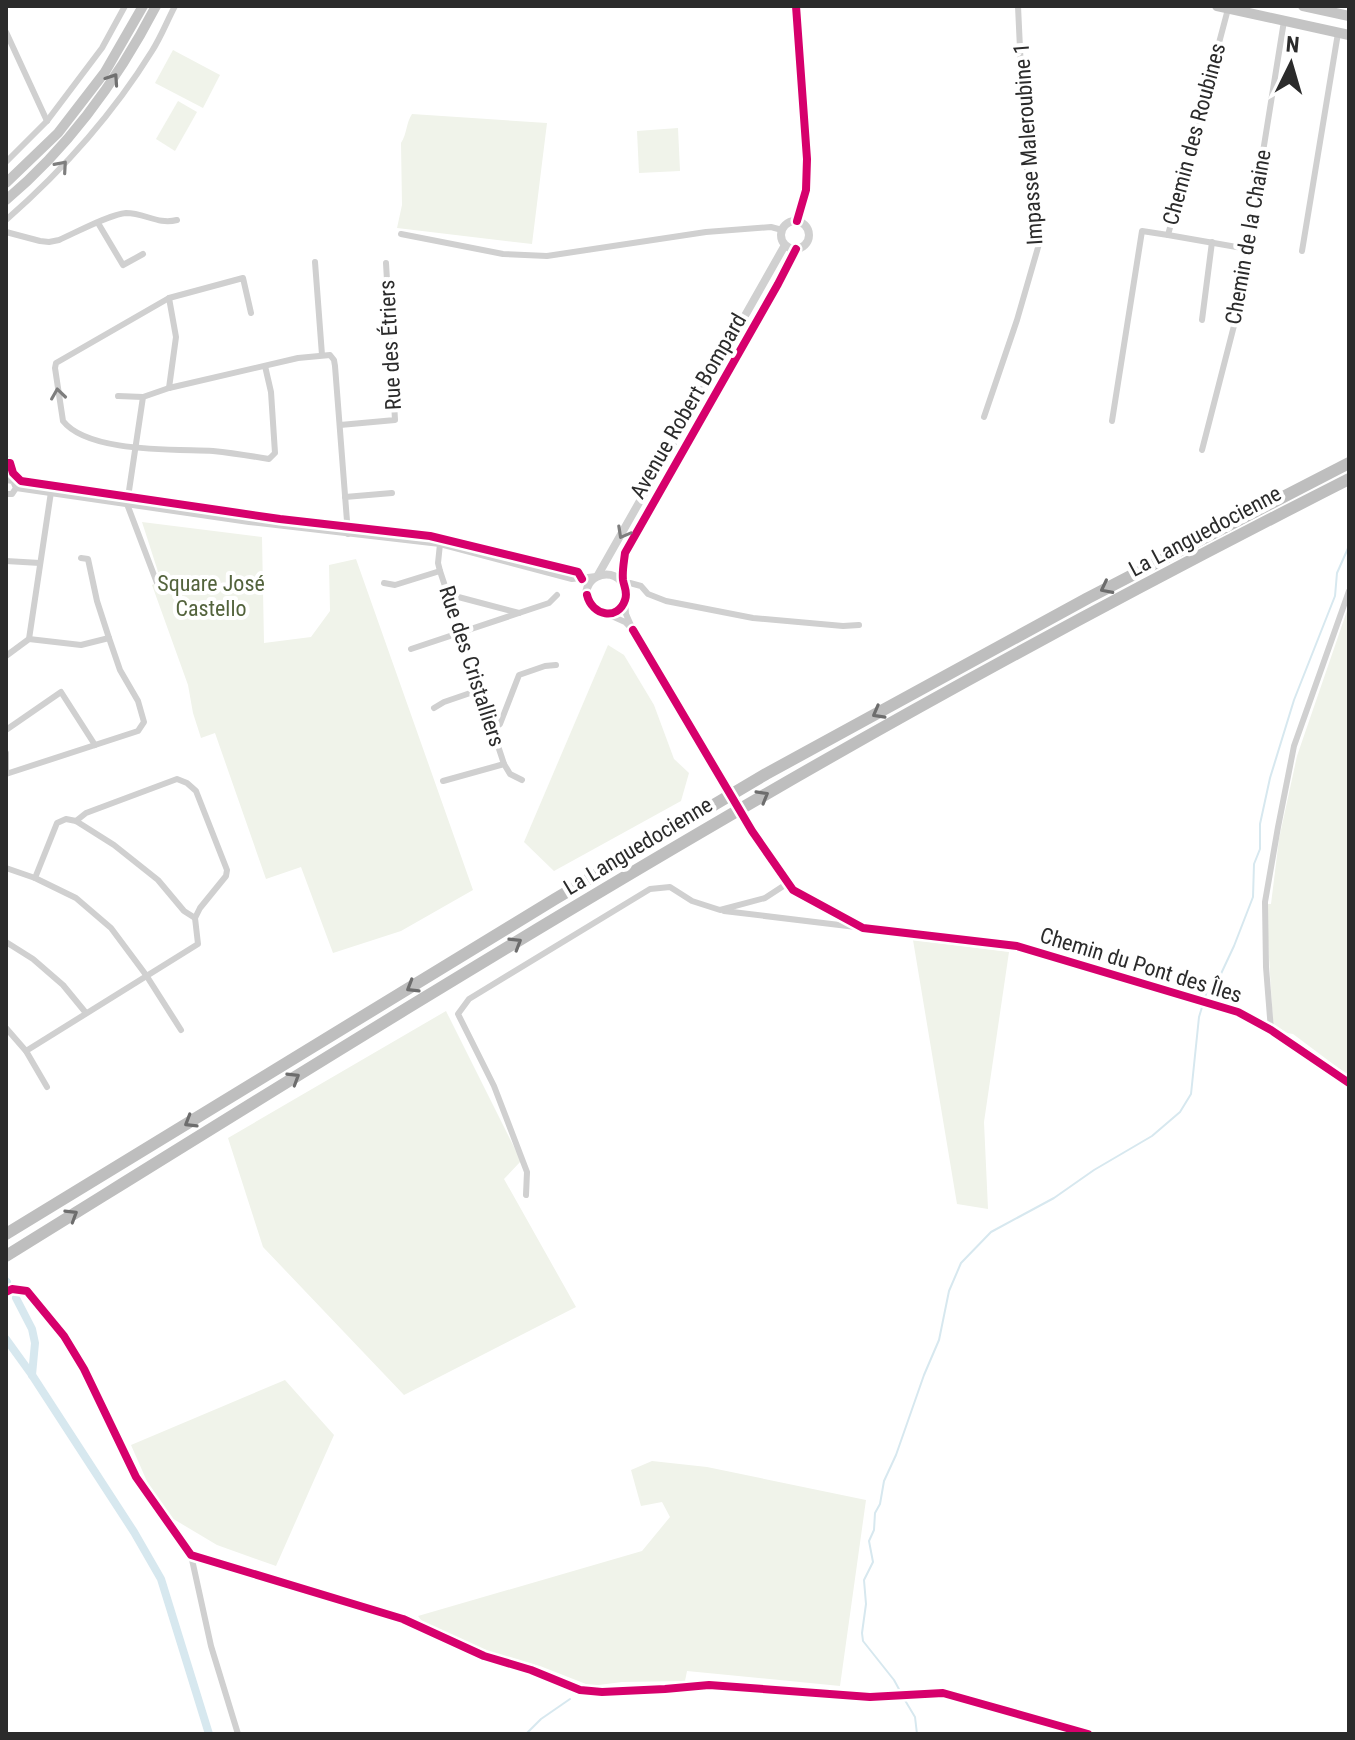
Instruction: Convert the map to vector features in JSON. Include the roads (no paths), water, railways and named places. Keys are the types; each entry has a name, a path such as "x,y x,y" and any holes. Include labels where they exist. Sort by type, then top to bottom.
{"highway":[{"name":"La Languedocienne","path":"6,1234 766,774 1088,598 1349,463"},
{"name":"La Languedocienne","path":"6,1256 417,1002 726,817 1067,625 1349,479"}],"main road":[{"path":"6,183 58,133 105,72 143,6"},
{"path":"6,200 35,174 95,105 129,55 156,6"},
{"path":"1303,6 1349,16"},
{"path":"1223,7 1343,34"}],"street":[{"path":"6,162 47,121 102,48 125,6"},
{"path":"6,220 43,188 114,106 153,49 175,6"},
{"name":"Avenue Robert Bompard","path":"624,585 625,553 796,249 804,245 808,238 805,225 797,221 806,190 807,159 796,6"},
{"name":"Impasse Maleroubine 1","path":"984,417 1039,244 1025,156 1018,6"},
{"name":"Chemin des Roubines","path":"1112,421 1142,231 1168,235 1223,7"},
{"name":"Chemin de la Chaine","path":"1202,450 1237,314 1284,21"},
{"path":"6,32 47,121"},
{"path":"1302,251 1343,34"},
{"path":"6,232 49,242 122,213 166,223 177,220"},
{"path":"796,249 785,245 781,238 782,230 788,223 797,221"},
{"path":"98,223 123,265 143,254"},
{"path":"401,234 503,254 547,256 721,230 771,227 782,230"},
{"path":"1168,235 1248,249"},
{"path":"1202,320 1212,242"},
{"name":"Avenue Robert Bompard","path":"597,576 785,245"},
{"path":"315,262 322,355"},
{"name":"Rue des Étriers","path":"340,425 395,420 386,263"},
{"path":"251,313 243,278 169,298 56,363 60,411 67,426 92,439 135,447 215,451 269,459 275,453 271,392 265,366"},
{"path":"169,298 176,337 169,388"},
{"path":"118,396 143,397 298,358 330,355 334,360 348,534"},
{"path":"143,397 127,504 157,583"},
{"path":"6,458 7,480 13,481 16,488"},
{"path":"16,488 440,544 572,579 580,583 587,595"},
{"path":"6,494 12,494 16,488"},
{"path":"29,639 51,492"},
{"path":"345,497 392,493"},
{"name":"Rue des Cristalliers","path":"440,544 440,571 504,764 510,774 522,780"},
{"path":"6,753 6,774 138,731 144,722 138,701 120,670 109,638 97,601 91,566 88,559 81,558"},
{"path":"6,561 40,563"},
{"path":"384,583 395,585 440,571"},
{"path":"572,579 605,573 620,578 633,630"},
{"path":"597,576 588,584 588,601 592,607 625,622 633,630"},
{"path":"624,585 635,584 648,594 666,601 753,618 859,625"},
{"path":"1271,1030 1265,902 1278,827 1294,746 1349,591"},
{"path":"447,594 519,613"},
{"path":"411,649 549,603 557,595"},
{"path":"605,613 615,611 625,601"},
{"name":"Chemin du Pont des Îles","path":"633,630 752,831 793,890 863,928 1017,946 1238,1012 1271,1030 1349,1083"},
{"path":"6,656 29,639 81,645 109,638"},
{"path":"493,729 500,724 519,675 556,665"},
{"path":"434,708 479,690"},
{"path":"6,730 61,692 95,745"},
{"path":"443,781 504,764"},
{"path":"26,1051 198,944 195,918 226,876 227,870 196,791 177,779 86,813 76,821"},
{"path":"35,878 57,823 66,819 76,821 114,845 158,880 184,911 195,918"},
{"path":"6,868 76,898 111,928 181,1030"},
{"path":"720,910 765,898 788,883"},
{"path":"526,1195 527,1172 494,1086 458,1014 469,999 650,889 670,887 692,901 720,910 863,928"},
{"path":"6,942 33,959 63,985 86,1013"},
{"path":"6,1028 26,1051 47,1087"},
{"path":"6,1292 12,1289 27,1291 64,1336 84,1369 136,1477 191,1555 211,1646 238,1734"},
{"path":"191,1555 403,1619 484,1656 531,1670 580,1690 602,1692 709,1685 870,1697 943,1693 1088,1734"}],"waterway":[{"path":"900,1691 863,1641 864,1580 873,1562 869,1541 884,1481 939,1340 949,1291 961,1263 991,1232 1054,1198 1152,1136 1180,1112 1191,1094 1199,1017 1206,994 1219,978 1253,897 1254,864 1260,849 1260,824 1270,778 1294,700 1335,596 1337,573 1349,546"},
{"path":"16,1298 32,1329 35,1343 32,1375"},
{"path":"6,1339 134,1532 161,1579 209,1734"},
{"path":"903,1697 915,1717 917,1734"},
{"path":"526,1734 541,1719 570,1699"}],"park label":[{"name":"Square José Castello","path":"211,596"}]}
